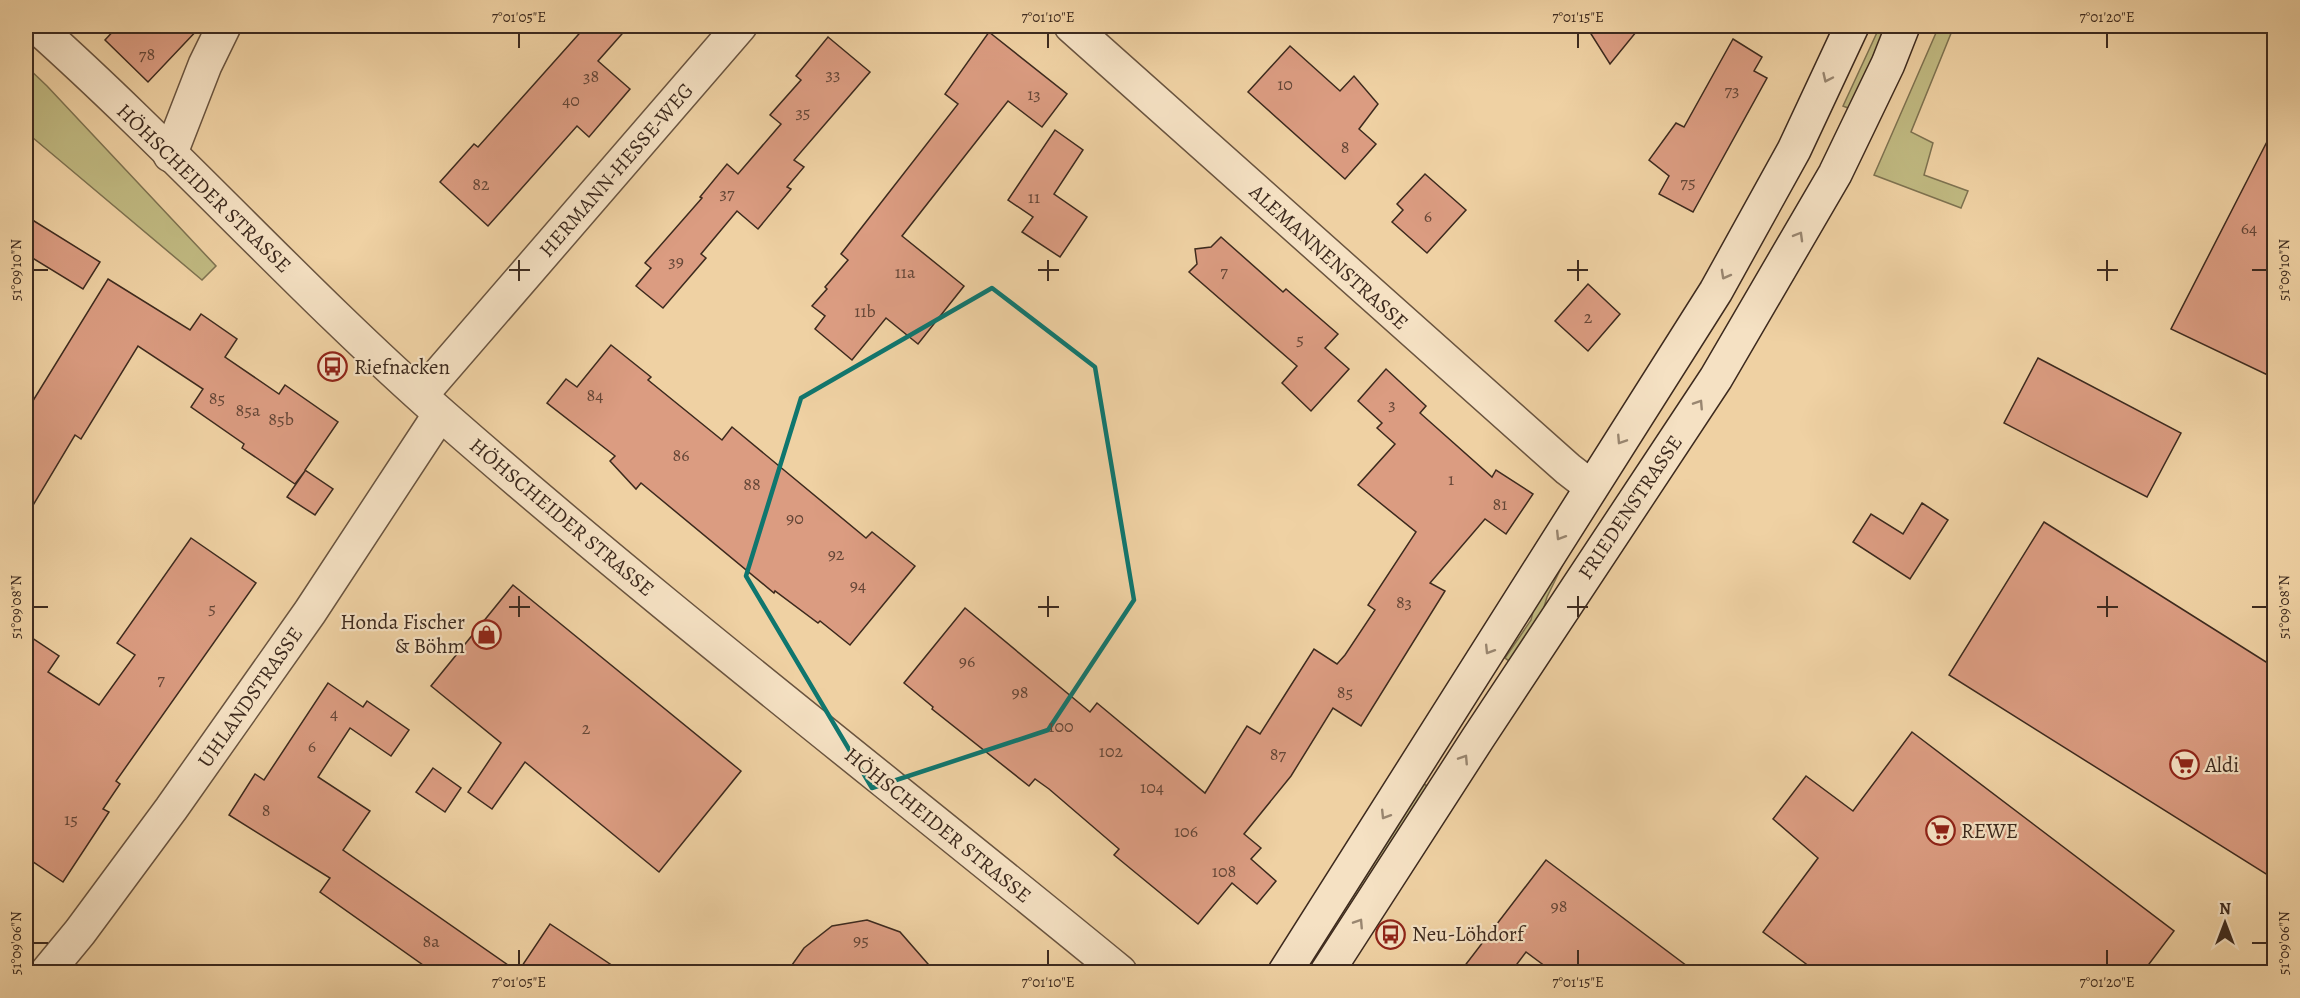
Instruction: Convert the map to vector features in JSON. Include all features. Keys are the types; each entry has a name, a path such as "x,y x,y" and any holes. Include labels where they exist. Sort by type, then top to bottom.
{"street":[{"name":"HÖHSCHEIDER STRASSE","path":"36,26 346,327 430,404 561,518 794,710 1120,972"},
{"path":"170,155 205,65 224,26"},
{"name":"HERMANN-HESSE-WEG","path":"430,404 740,26"},
{"name":"ALEMANNENSTRASSE","path":"1071,26 1401,322 1590,486"},
{"name":"FRIEDENSTRASSE","path":"1285,972 1590,486 1716,291 1794,150 1852,26"},
{"name":"FRIEDENSTRASSE","path":"1327,972 1484,728 1716,378 1835,174 1888,64 1903,26"},
{"name":"UHLANDSTRASSE","path":"47,972 80,932 164,818 310,612 430,404"}],"highlighted area":[{"path":"992,288 1095,367 1134,600 1048,730 872,788 746,576 801,398"}],"shaded area":[{"path":"1880,26 1888,26 1853,110 1843,106"},
{"path":"1939,26 1954,26 1911,132 1933,143 1924,175 1968,191 1961,208 1874,175"},
{"path":"26,66 216,266 202,280 26,132"},
{"path":"1565,560 1547,597 1539,624 1513,664 1505,658 1531,620 1537,595"},
{"path":"1424,784 1432,789 1314,972 1303,971"}],"building":[{"path":"118,26 201,26 148,82 105,40"},
{"path":"586,26 629,26 598,61 630,89 589,137 577,126 488,226 440,182 474,144 478,147"},
{"path":"1586,26 1641,26 1610,64"},
{"path":"989,32 1067,94 1042,127 1008,101 902,236 964,286 918,344 886,318 852,360 815,329 825,316 812,306 848,260 841,254 958,104 945,94"},
{"path":"828,37 870,72 794,160 804,167 787,187 791,189 758,229 737,211 701,254 706,258 663,308 636,286 651,268 645,263 702,198 700,197 727,164 738,174 781,124 770,115 801,80 796,76"},
{"path":"1733,39 1762,57 1754,71 1767,78 1693,212 1659,194 1669,176 1649,160 1676,123 1684,127"},
{"path":"1290,46 1340,91 1354,76 1378,104 1359,129 1376,144 1345,179 1248,92"},
{"path":"2274,128 2274,378 2171,329"},
{"path":"1055,130 1083,150 1054,194 1087,217 1060,257 1022,232 1033,217 1008,200"},
{"path":"1425,174 1466,210 1427,253 1392,222 1403,210 1397,204"},
{"path":"26,216 100,262 83,289 26,254"},
{"path":"1221,237 1283,292 1286,289 1338,334 1325,348 1349,369 1311,411 1282,383 1297,366 1189,272 1197,264 1195,249 1211,247"},
{"path":"108,279 190,330 201,314 237,339 225,357 279,394 285,385 338,422 305,470 333,489 315,515 287,497 305,471 295,484 242,448 244,444 191,407 203,389 138,346 81,439 75,435 26,517 26,412"},
{"path":"1588,284 1620,314 1588,351 1555,321"},
{"path":"611,345 651,377 648,380 722,440 732,427 866,538 872,532 915,566 850,645 820,621 818,623 775,591 774,593 641,483 636,489 610,461 615,456 547,403 566,379 577,387"},
{"path":"2038,358 2181,433 2147,497 2004,423"},
{"path":"1386,369 1426,406 1420,413 1492,477 1496,470 1533,494 1506,534 1485,519 1430,583 1445,591 1361,726 1333,708 1291,776 1244,834 1261,848 1251,859 1276,881 1257,904 1232,883 1198,924 1114,855 1119,849 1049,789 1035,779 1029,786 932,709 933,707 904,683 965,608 1090,712 1097,703 1205,793 1247,726 1260,734 1314,649 1337,664 1345,655 1375,610 1368,605 1416,532 1358,485 1395,444 1377,428 1382,423 1358,401"},
{"path":"1922,503 1948,520 1910,579 1853,542 1871,514 1903,534"},
{"name":"Aldi","path":"2044,522 2274,667 2274,879 1949,675"},
{"path":"191,538 256,583 116,781 120,784 103,809 109,812 63,882 26,857 26,634 59,656 48,672 99,705 135,655 117,643"},
{"path":"513,585 741,771 659,872 525,762 492,809 468,792 501,743 431,686"},
{"path":"328,683 363,707 367,701 409,730 391,756 350,728 318,777 370,811 343,850 518,972 433,972 320,892 330,878 229,815 255,774 264,780"},
{"name":"REWE","path":"1912,732 2174,931 2143,972 1817,972 1763,932 1818,858 1773,819 1806,776 1853,811"},
{"path":"433,768 461,788 445,812 416,792"},
{"path":"1546,860 1695,972 1553,972 1526,952 1511,972 1460,972"},
{"path":"867,920 900,932 935,972 787,972 804,948 832,926"},
{"path":"550,924 622,972 518,972"}],"place":[{"name":"Riefnacken","path":"333,367"},
{"name":"Honda Fischer & Böhm","path":"486,634"},
{"name":"Aldi","path":"2184,765"},
{"name":"REWE","path":"1940,831"},
{"name":"Neu-Löhdorf","path":"1391,934"}]}
